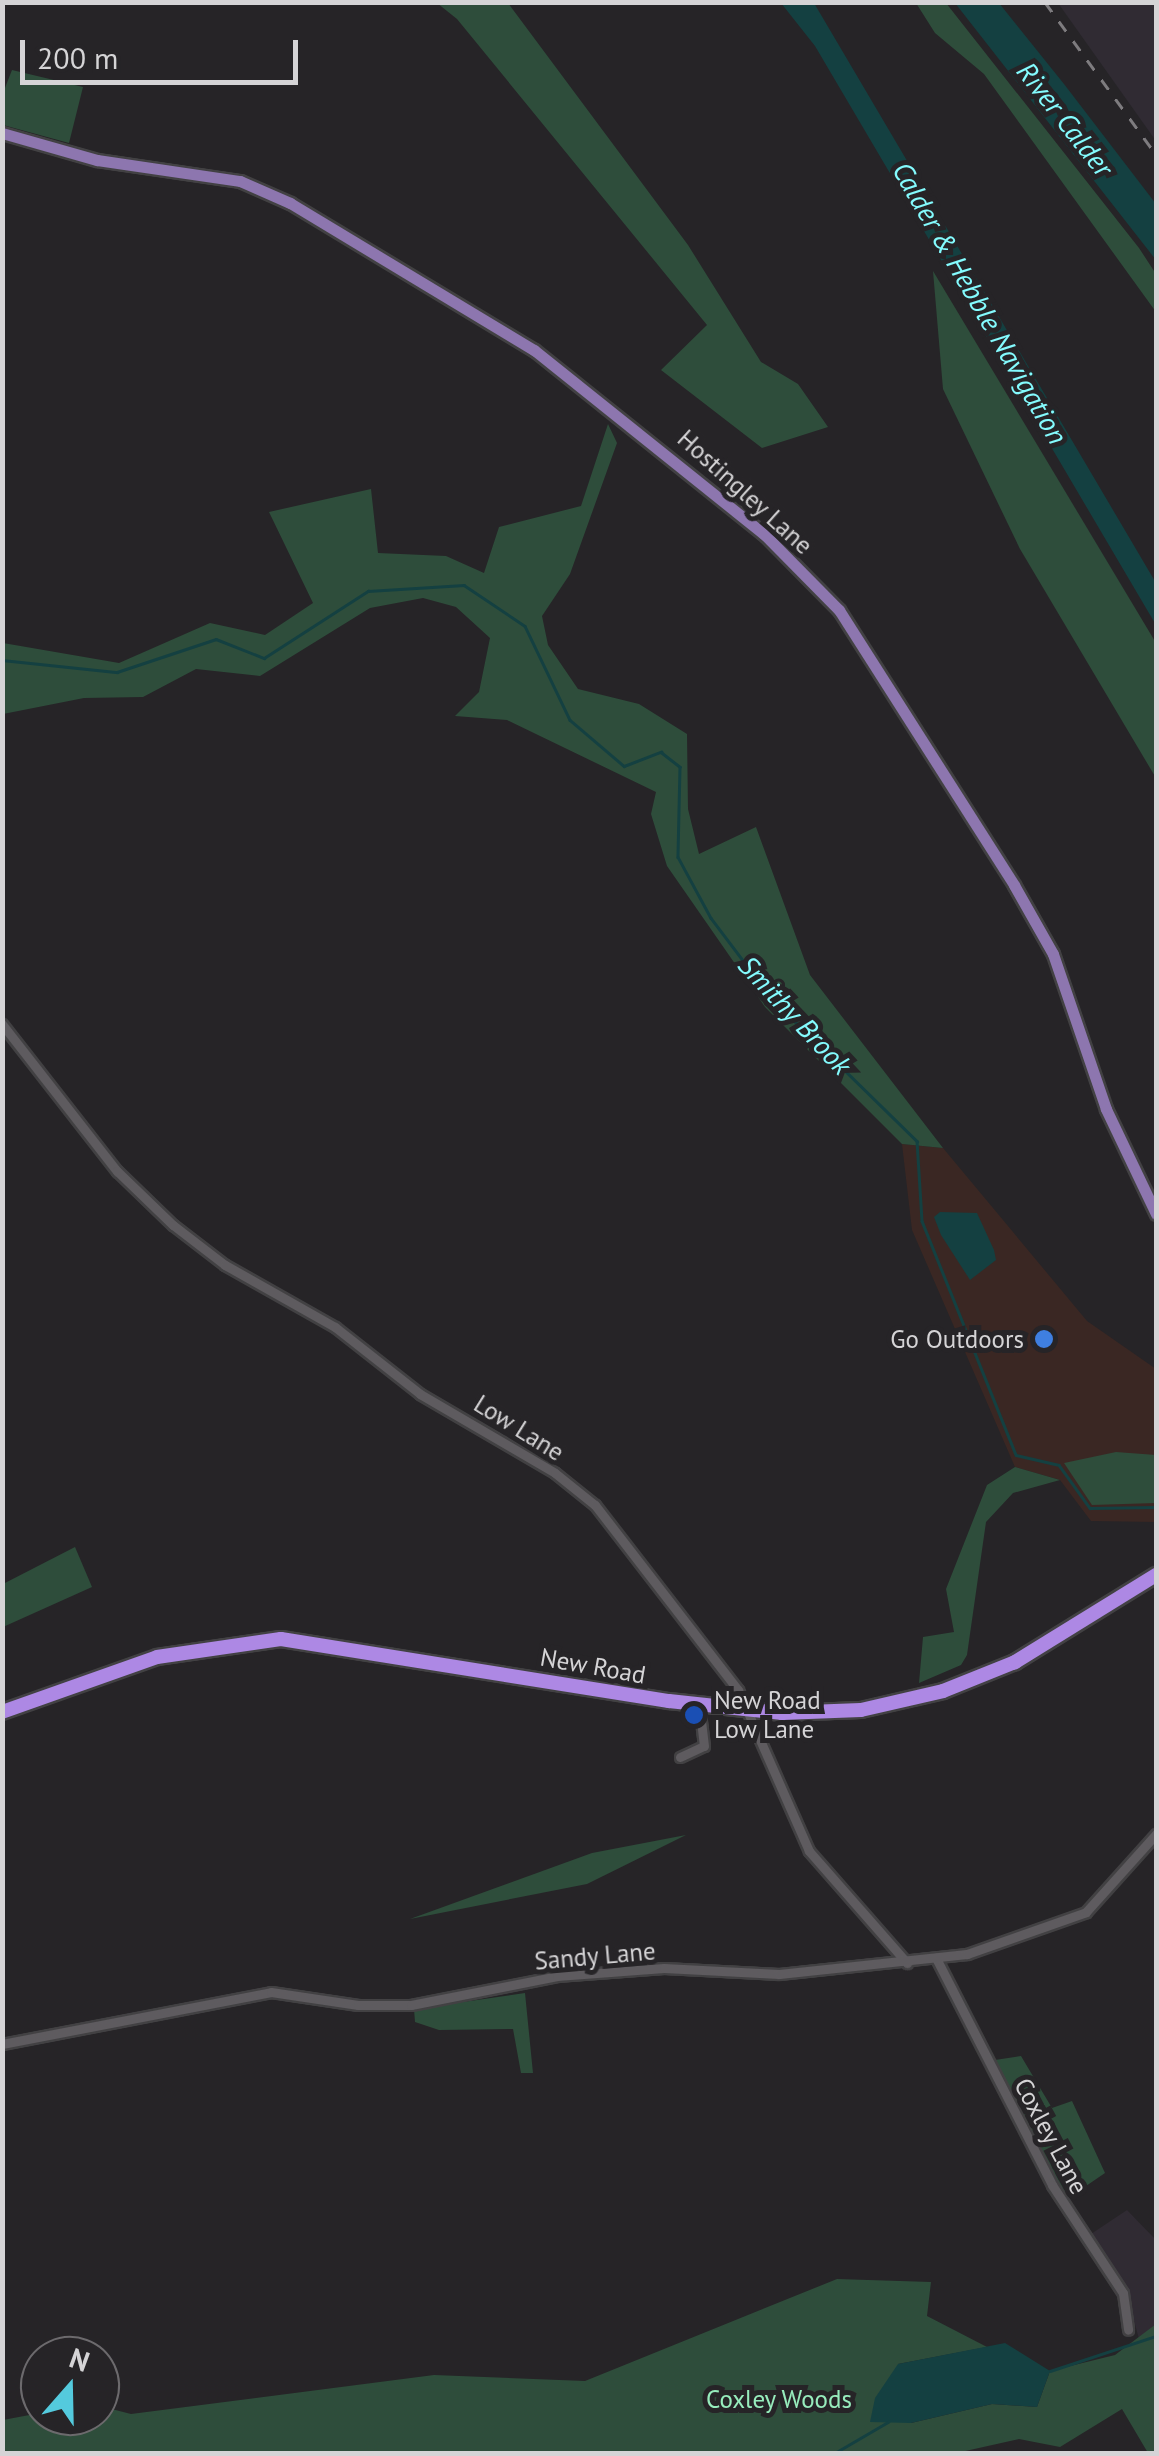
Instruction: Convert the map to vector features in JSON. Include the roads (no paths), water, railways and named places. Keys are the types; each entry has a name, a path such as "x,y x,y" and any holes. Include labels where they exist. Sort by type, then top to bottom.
{"highway":[{"name":"New Road","path":"2,1712 157,1657 281,1639 747,1710 861,1710 943,1692 1016,1662 1156,1575"}],"main road":[{"name":"Hostingley Lane","path":"2,133 96,160 240,181 290,204 534,350 764,534 839,610 1014,885 1053,954 1106,1109 1156,1214"}],"street":[{"name":"Low Lane","path":"2,1024 117,1171 173,1225 225,1265 335,1327 420,1394 555,1473 595,1505 722,1666 747,1710 810,1850 907,1963"},
{"path":"680,1757 704,1746 698,1704"},
{"name":"Sandy Lane","path":"2,2044 271,1992 358,2005 411,2005 557,1976 664,1968 779,1974 936,1958 1016,1940 1086,1912 1156,1834"},
{"name":"Coxley Lane","path":"936,1958 1052,2186 1123,2294 1128,2330"}],"water":[{"name":"Calder & Hebble Navigation","path":"781,3 814,3 1156,583 1156,625 815,46"},
{"name":"River Calder","path":"955,3 999,3 1064,84 1156,204 1156,260"},
{"path":"940,1212 977,1213 994,1250 996,1260 970,1280 941,1235 934,1217"},
{"path":"1005,2343 1050,2371 1037,2407 992,2404 911,2423 870,2422 875,2398 898,2364"}],"waterway":[{"name":"Smithy Brook","path":"2,660 117,672 216,639 264,658 368,591 464,585 525,626 570,720 624,766 661,752 680,767 678,857 711,918 773,1000 917,1141 922,1221 1016,1455 1059,1465 1090,1508 1156,1507"},
{"path":"1050,2371 1156,2336"},
{"path":"833,2454 888,2422"}],"railway":[{"path":"1045,2 1156,154"}],"place":[{"name":"Go Outdoors","path":"1044,1339"},
{"name":"New Road Low Lane","path":"694,1715"}],"park label":[{"name":"Coxley Woods","path":"779,2399"}]}
